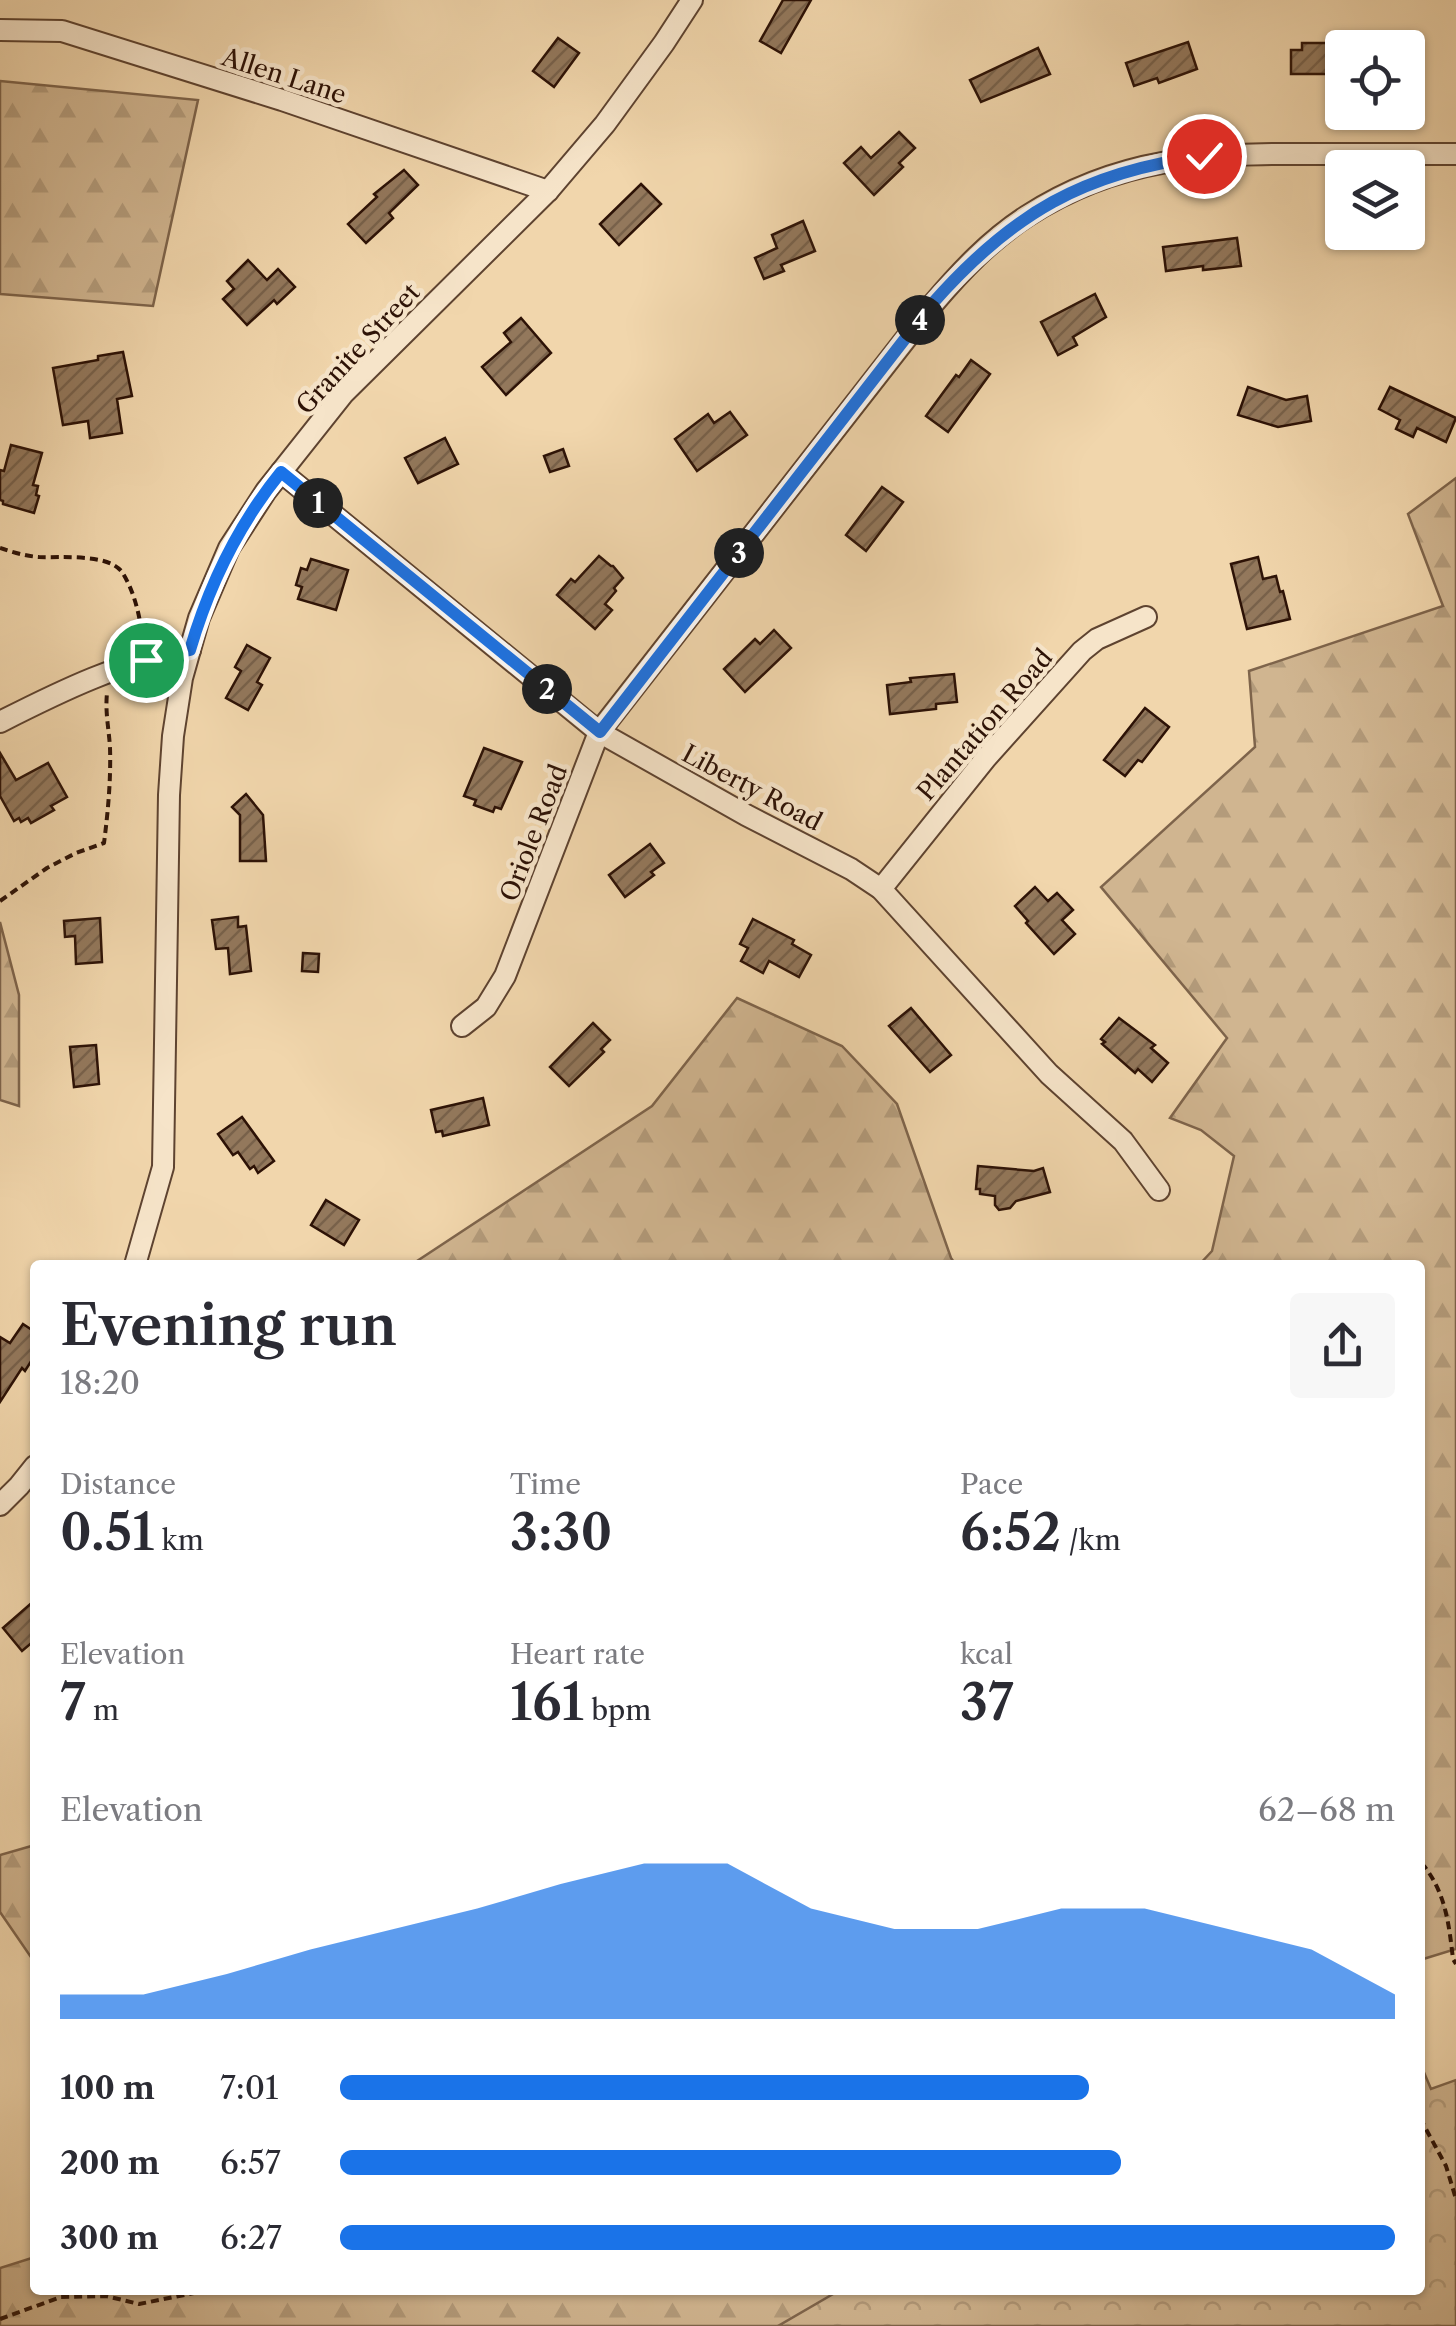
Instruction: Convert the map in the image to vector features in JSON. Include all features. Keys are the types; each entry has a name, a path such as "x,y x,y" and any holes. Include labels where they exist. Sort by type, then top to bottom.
{"street":[{"name":"Granite Street","path":"136,1260 163,1167 169,795 176,717 199,618 229,548 266,491 343,394 548,191 605,124 692,0"},
{"name":"Allen Lane","path":"0,30 62,31 282,100 548,191"},
{"name":"Oriole Road","path":"462,1026 486,1007 505,976 600,732 932,304 994,240 1027,216 1094,182 1166,161 1238,154 1456,154"},
{"name":"Liberty Road","path":"281,472 600,732 851,869 881,890 1049,1074 1122,1140 1159,1190"},
{"name":"Plantation Road","path":"881,890 986,758 1082,651 1097,639 1146,617"},
{"path":"0,722 66,688 146,660 190,650"},
{"path":"0,1504 30,1472"}],"path":[{"path":"0,548 112,563 122,572 139,612 146,660"},
{"path":"0,900 76,852 104,843 110,747 105,713 111,671"},
{"path":"1425,1867 1448,1911 1456,1964"},
{"path":"1425,2127 1446,2166 1456,2199"},
{"path":"0,2320 62,2297 106,2296 139,2304 184,2295"}],"green space":[{"path":"0,81 198,100 153,306 0,294"},
{"path":"1456,478 1456,1949 1425,1958 1425,1260 1204,1260 1212,1251 1234,1156 1201,1130 1170,1118 1227,1038 1101,887 1255,747 1249,671 1443,606 1408,514"},
{"path":"0,922 19,995 19,1106 0,1100"},
{"path":"737,998 842,1046 897,1104 952,1260 419,1260 652,1106"},
{"path":"30,1846 30,1956 0,1912 0,1855"},
{"path":"1425,2075 1431,2089 1456,2080 1456,2326 778,2326 831,2295 1425,2295"},
{"path":"30,2259 30,2295 844,2295 865,2326 0,2326 0,2268"}],"building":[{"path":"783,0 811,0 781,53 760,41"},
{"path":"558,38 579,53 554,87 533,71"},
{"path":"1188,42 1197,69 1159,83 1157,78 1134,86 1126,63"},
{"path":"1302,43 1325,43 1325,74 1291,74 1291,50 1302,50"},
{"path":"1038,48 1050,74 981,102 970,80"},
{"path":"899,132 915,148 899,163 903,167 874,195 844,163 861,147 871,158"},
{"path":"404,170 418,185 389,213 393,218 366,243 348,224 377,197 374,194"},
{"path":"641,184 661,204 619,245 600,224"},
{"path":"803,221 815,251 781,265 784,271 764,279 755,258 777,248 772,235"},
{"path":"1237,238 1241,266 1166,271 1163,247"},
{"path":"248,260 267,280 278,269 295,287 247,325 223,299 234,289 227,281"},
{"path":"1095,294 1106,317 1073,337 1077,345 1058,355 1041,322"},
{"path":"521,318 551,353 506,395 482,367 511,342 504,333"},
{"path":"123,352 132,396 117,399 122,433 90,438 88,421 63,425 53,368"},
{"path":"971,360 990,374 948,432 926,416"},
{"path":"1248,387 1286,400 1307,396 1311,421 1278,427 1238,415"},
{"path":"1390,387 1456,418 1446,442 1417,428 1413,437 1396,429 1400,420 1379,409"},
{"path":"730,412 747,435 697,471 675,439 708,414 714,423"},
{"path":"445,438 458,464 418,483 405,458"},
{"path":"11,445 42,453 33,485 38,486 39,496 34,513 0,500 0,470 4,471"},
{"path":"563,449 569,466 550,472 544,456"},
{"path":"882,487 903,502 866,551 846,535"},
{"path":"599,556 623,578 605,604 612,610 595,629 557,595"},
{"path":"1258,557 1263,579 1276,576 1290,619 1247,629 1231,564"},
{"path":"311,559 348,570 336,610 298,599 302,587 296,585 301,568 307,570"},
{"path":"774,630 791,648 745,692 724,669 755,639 760,644"},
{"path":"247,645 270,658 257,682 262,685 248,710 226,698 241,671 235,667"},
{"path":"954,674 957,702 936,704 936,709 890,714 887,685 911,682 910,678"},
{"path":"1145,708 1169,727 1142,762 1138,760 1125,776 1104,760"},
{"path":"484,748 522,762 501,809 495,807 493,812 474,805 476,800 464,796"},
{"path":"0,753 16,780 48,763 67,797 31,823 28,818 14,821 0,796"},
{"path":"246,794 263,815 266,861 240,861 240,815 232,807"},
{"path":"650,844 664,863 625,897 609,875"},
{"path":"1035,887 1048,901 1057,893 1073,910 1062,920 1075,934 1054,954 1015,906"},
{"path":"238,917 238,927 246,926 251,971 230,974 228,948 216,949 212,920"},
{"path":"100,918 102,962 76,964 75,936 65,937 64,921"},
{"path":"753,919 794,940 792,944 811,955 799,977 769,961 763,973 741,961 748,948 740,944"},
{"path":"303,953 319,954 318,972 302,971"},
{"path":"911,1008 951,1055 930,1072 889,1026"},
{"path":"1119,1018 1155,1045 1151,1048 1168,1063 1152,1082 1138,1069 1135,1073 1102,1044 1105,1042 1101,1039"},
{"path":"593,1023 610,1040 601,1049 604,1052 569,1086 550,1067"},
{"path":"96,1045 99,1084 74,1087 70,1047"},
{"path":"483,1098 489,1125 443,1136 442,1131 436,1132 431,1110"},
{"path":"242,1117 274,1161 258,1173 254,1166 250,1169 238,1152 233,1155 218,1134"},
{"path":"978,1166 1034,1171 1043,1168 1050,1192 999,1210 995,1196 980,1194 980,1189 976,1189"},
{"path":"326,1200 359,1220 344,1245 311,1225"},
{"path":"23,1324 30,1329 30,1363 25,1371 22,1368 0,1402 0,1337 10,1343"},
{"path":"30,1604 30,1644 22,1651 3,1628"}],"route":[{"path":"146,660 190,650 199,618 229,548 281,472 600,732 962,270 994,240 1060,197 1129,169 1204,156"}]}
